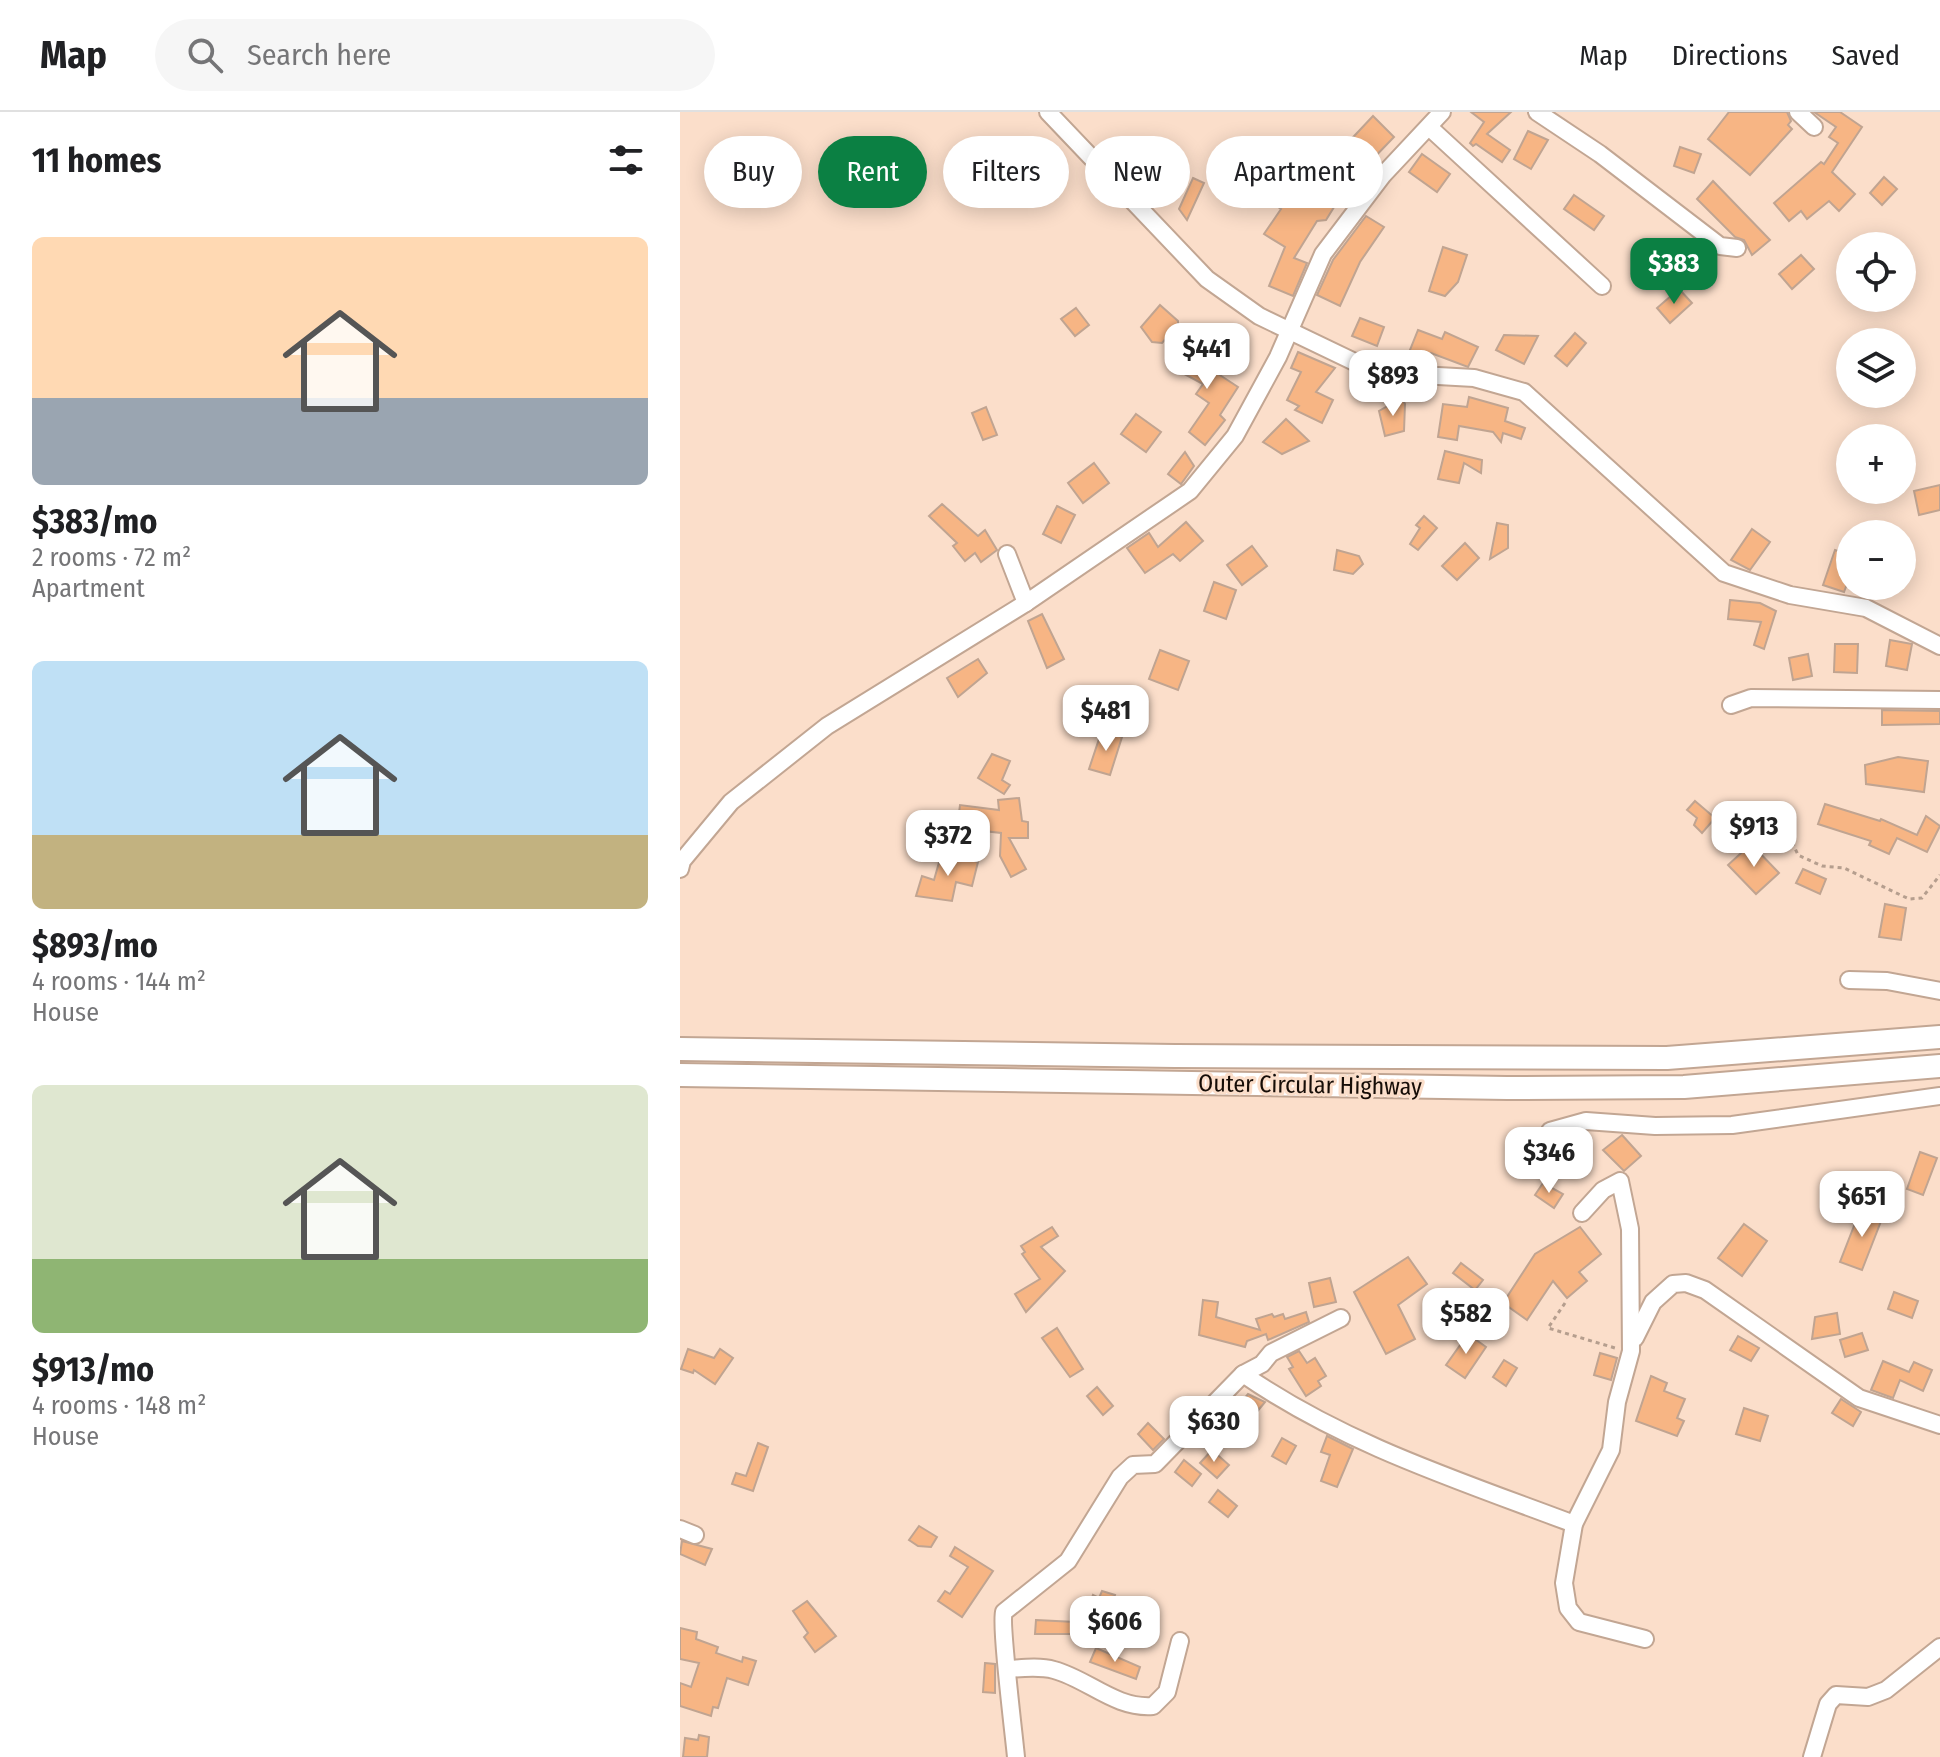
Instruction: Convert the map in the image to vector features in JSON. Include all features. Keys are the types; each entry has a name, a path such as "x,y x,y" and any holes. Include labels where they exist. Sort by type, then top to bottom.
{"highway":[{"name":"Outer Circular Highway","path":"680,1049 1667,1058 1940,1037"},
{"name":"Outer Circular Highway","path":"680,1075 1571,1088 1684,1087 1940,1066"}],"street":[{"path":"1048,112 1207,279 1259,316 1365,367 1402,374 1474,378 1524,392 1724,573 1790,595 1866,608 1940,646"},
{"path":"680,869 682,861 731,802 827,726 1026,603 1190,491 1235,436 1278,357 1323,254 1383,175 1442,112"},
{"path":"1537,112 1600,154 1720,246 1737,248"},
{"path":"1798,112 1814,127"},
{"path":"1429,127 1602,286"},
{"path":"1007,554 1026,603"},
{"path":"1731,705 1751,698 1940,700"},
{"path":"1849,980 1887,981 1940,991"},
{"path":"1550,1131 1586,1121 1678,1127 1732,1125 1940,1096"},
{"path":"1582,1213 1603,1190 1620,1181 1630,1229 1631,1351"},
{"path":"1645,1639 1579,1622 1568,1608 1564,1583 1574,1524 1611,1450 1617,1402 1639,1324 1653,1302 1673,1284 1686,1283 1705,1290 1859,1398 1940,1425"},
{"path":"1016,1757 1002,1625 1004,1612 1068,1561 1120,1477 1133,1465 1155,1464 1243,1374 1262,1364 1271,1353 1341,1318"},
{"path":"1243,1374 1292,1408 1366,1446 1574,1524"},
{"path":"1009,1669 1054,1670 1097,1692 1139,1707 1153,1706 1167,1692 1180,1641"},
{"path":"1812,1757 1828,1704 1836,1695 1868,1697 1886,1690 1940,1647"}],"path":[{"path":"1789,835 1798,855 1822,866 1844,868 1909,899 1922,898 1940,875"},
{"path":"1565,1303 1548,1328 1595,1344 1631,1351"}],"building":[{"path":"1471,112 1511,112 1487,134 1510,150 1502,162 1470,143 1484,122"},
{"path":"1729,112 1787,112 1791,121 1788,125 1792,129 1750,175 1708,139"},
{"path":"1814,112 1840,112 1862,127 1832,172 1855,194 1839,211 1829,201 1807,219 1801,211 1789,221 1774,203 1821,162 1824,164 1838,143 1829,137 1836,127"},
{"path":"1373,116 1394,137 1383,148 1383,136 1354,136"},
{"path":"1528,131 1548,140 1531,169 1514,159"},
{"path":"1680,147 1701,154 1694,173 1674,166"},
{"path":"1422,154 1450,174 1437,192 1409,172"},
{"path":"1884,177 1897,189 1882,205 1870,193"},
{"path":"1193,178 1204,183 1187,220 1179,209 1190,208"},
{"path":"1713,181 1770,240 1752,255 1744,240 1735,237 1697,199"},
{"path":"1574,195 1604,216 1594,230 1564,209"},
{"path":"1333,208 1326,220 1317,221 1294,258 1307,263 1293,296 1269,286 1285,247 1264,234 1281,209"},
{"path":"1366,216 1384,227 1360,262 1340,306 1317,295 1333,260"},
{"path":"1443,247 1467,255 1458,282 1445,296 1429,291"},
{"path":"1801,255 1814,269 1792,289 1779,274"},
{"path":"1679,289 1692,303 1670,323 1657,308"},
{"path":"1160,305 1178,321 1162,343 1152,342 1141,327"},
{"path":"1076,308 1089,325 1075,336 1061,319"},
{"path":"1360,318 1384,327 1377,346 1352,336"},
{"path":"1418,330 1442,339 1445,332 1478,347 1468,367 1431,353 1427,362 1408,355"},
{"path":"1575,333 1586,343 1567,366 1555,356"},
{"path":"1504,335 1538,336 1524,364 1496,350"},
{"path":"1194,340 1211,349 1203,364 1238,387 1220,415 1225,420 1205,445 1189,432 1209,403 1196,394 1203,384 1177,370"},
{"path":"1298,352 1335,368 1316,392 1333,400 1322,423 1295,410 1299,406 1287,400 1301,372 1291,368"},
{"path":"1469,397 1508,408 1505,421 1525,428 1521,439 1503,433 1501,442 1493,432 1459,426 1457,440 1438,437 1443,404 1467,407"},
{"path":"1402,398 1405,404 1404,431 1385,436 1379,411"},
{"path":"986,407 997,435 983,440 972,413"},
{"path":"1136,414 1161,432 1146,452 1121,434"},
{"path":"1286,419 1309,441 1282,454 1263,442"},
{"path":"1445,451 1482,460 1481,473 1464,463 1459,483 1438,479"},
{"path":"1185,452 1194,466 1181,484 1168,474"},
{"path":"1094,463 1109,483 1083,503 1068,483"},
{"path":"1940,485 1940,510 1919,515 1916,491"},
{"path":"942,504 978,536 985,530 997,550 981,562 975,553 965,561 953,546 957,543 929,516"},
{"path":"1057,506 1075,515 1061,543 1043,534"},
{"path":"1424,516 1437,528 1418,550 1410,544 1420,528 1416,525"},
{"path":"1186,522 1203,541 1180,561 1173,554 1145,573 1127,548 1149,533 1158,547"},
{"path":"1497,523 1508,525 1508,548 1490,559"},
{"path":"1752,529 1770,542 1750,570 1731,560"},
{"path":"1465,543 1479,558 1457,580 1442,566"},
{"path":"1252,546 1267,566 1242,585 1227,565"},
{"path":"1337,550 1359,556 1363,564 1353,574 1334,570"},
{"path":"1835,550 1836,550 1836,589 1823,585"},
{"path":"1214,582 1236,590 1226,619 1204,611"},
{"path":"1730,600 1760,603 1776,611 1764,649 1754,645 1761,622 1728,619"},
{"path":"1042,614 1064,659 1047,668 1028,621"},
{"path":"1890,640 1912,644 1907,670 1886,666"},
{"path":"1835,644 1858,644 1857,673 1834,672"},
{"path":"1160,650 1189,661 1178,690 1149,679"},
{"path":"1808,654 1812,676 1793,680 1789,658"},
{"path":"978,659 987,673 958,697 947,678"},
{"path":"1882,710 1940,711 1940,724 1882,725"},
{"path":"1102,730 1122,737 1110,775 1089,769"},
{"path":"992,754 1010,761 1002,780 1010,785 1004,794 978,778"},
{"path":"1898,757 1928,761 1924,792 1866,784 1865,765"},
{"path":"1019,798 1022,821 1028,822 1028,838 1009,838 1026,869 1011,877 1000,856 1001,833 957,828 960,805 999,810 998,800"},
{"path":"1695,801 1715,818 1702,833 1694,825 1697,818 1687,810"},
{"path":"1825,804 1881,819 1917,835 1926,816 1940,826 1927,852 1897,838 1889,854 1869,845 1871,841 1818,824"},
{"path":"1766,808 1778,820 1759,839 1747,827"},
{"path":"1751,844 1779,873 1756,894 1728,865"},
{"path":"942,852 978,862 972,886 956,882 952,901 916,896 922,876 934,880"},
{"path":"1803,869 1826,879 1820,894 1796,883"},
{"path":"1885,904 1906,908 1901,940 1879,937"},
{"path":"1622,1135 1641,1156 1624,1171 1603,1150"},
{"path":"1920,1152 1937,1158 1923,1195 1907,1189"},
{"path":"1543,1183 1563,1194 1554,1208 1535,1195"},
{"path":"1861,1208 1883,1216 1862,1270 1840,1262"},
{"path":"1744,1224 1767,1241 1742,1276 1718,1258"},
{"path":"1052,1227 1058,1236 1041,1247 1065,1271 1026,1312 1015,1294 1040,1279 1022,1254 1025,1252 1021,1246"},
{"path":"1580,1227 1601,1254 1579,1272 1587,1281 1567,1298 1553,1281 1527,1320 1503,1303 1535,1254"},
{"path":"1408,1257 1427,1284 1398,1305 1415,1339 1386,1354 1354,1292"},
{"path":"1461,1263 1483,1280 1475,1290 1453,1273"},
{"path":"1330,1278 1336,1302 1314,1307 1309,1283"},
{"path":"1894,1292 1918,1301 1912,1318 1888,1309"},
{"path":"1203,1300 1218,1302 1216,1317 1260,1330 1256,1319 1272,1314 1274,1317 1283,1314 1285,1319 1306,1312 1309,1322 1268,1340 1266,1334 1247,1341 1245,1347 1199,1335"},
{"path":"1837,1313 1840,1334 1812,1339 1815,1317"},
{"path":"1057,1328 1083,1369 1070,1377 1042,1338"},
{"path":"1862,1333 1868,1350 1845,1357 1840,1340"},
{"path":"1468,1334 1486,1347 1465,1378 1446,1365"},
{"path":"1738,1336 1759,1348 1751,1361 1730,1350"},
{"path":"688,1349 714,1358 720,1349 733,1358 715,1384 694,1370 693,1373 681,1369"},
{"path":"1299,1351 1307,1363 1315,1358 1326,1376 1318,1381 1321,1386 1306,1396 1289,1369 1293,1367 1287,1357"},
{"path":"1600,1353 1617,1358 1611,1380 1594,1375"},
{"path":"1504,1360 1517,1368 1506,1386 1493,1377"},
{"path":"1883,1361 1909,1372 1914,1362 1932,1370 1923,1391 1900,1380 1893,1398 1871,1390"},
{"path":"1651,1376 1667,1383 1664,1391 1685,1399 1677,1418 1684,1421 1677,1436 1636,1421"},
{"path":"1097,1387 1113,1406 1103,1415 1087,1396"},
{"path":"1248,1394 1265,1402 1246,1425 1253,1432 1242,1443 1224,1425 1218,1431 1210,1423 1225,1408 1231,1414"},
{"path":"1841,1399 1861,1412 1853,1426 1832,1413"},
{"path":"1744,1408 1768,1416 1760,1441 1736,1434"},
{"path":"1148,1423 1164,1439 1153,1450 1138,1434"},
{"path":"1327,1436 1353,1449 1337,1487 1321,1481 1330,1455 1321,1452"},
{"path":"1282,1438 1296,1446 1286,1464 1272,1456"},
{"path":"758,1443 768,1447 753,1491 732,1484 736,1473 746,1476"},
{"path":"1212,1450 1229,1465 1217,1478 1200,1463"},
{"path":"1184,1460 1201,1474 1192,1486 1175,1472"},
{"path":"1218,1490 1237,1506 1228,1517 1209,1502"},
{"path":"919,1526 937,1537 931,1547 918,1546 909,1540"},
{"path":"682,1541 712,1549 705,1565 680,1554"},
{"path":"955,1547 993,1571 962,1617 938,1601 945,1591 950,1594 968,1567 950,1556"},
{"path":"1102,1591 1115,1595 1108,1616 1088,1609 1093,1595 1099,1598"},
{"path":"807,1601 836,1636 815,1652 804,1637 808,1633 793,1611"},
{"path":"1036,1620 1075,1622 1075,1634 1035,1634"},
{"path":"680,1628 697,1632 696,1639 718,1647 716,1653 742,1662 743,1657 756,1661 748,1685 727,1678 718,1708 713,1707 711,1716 680,1706 680,1683 691,1687 699,1663 680,1659"},
{"path":"1096,1648 1140,1667 1136,1679 1090,1662"},
{"path":"985,1663 995,1664 995,1693 983,1692"},
{"path":"699,1735 709,1737 707,1757 683,1757 685,1738 698,1740"}]}
